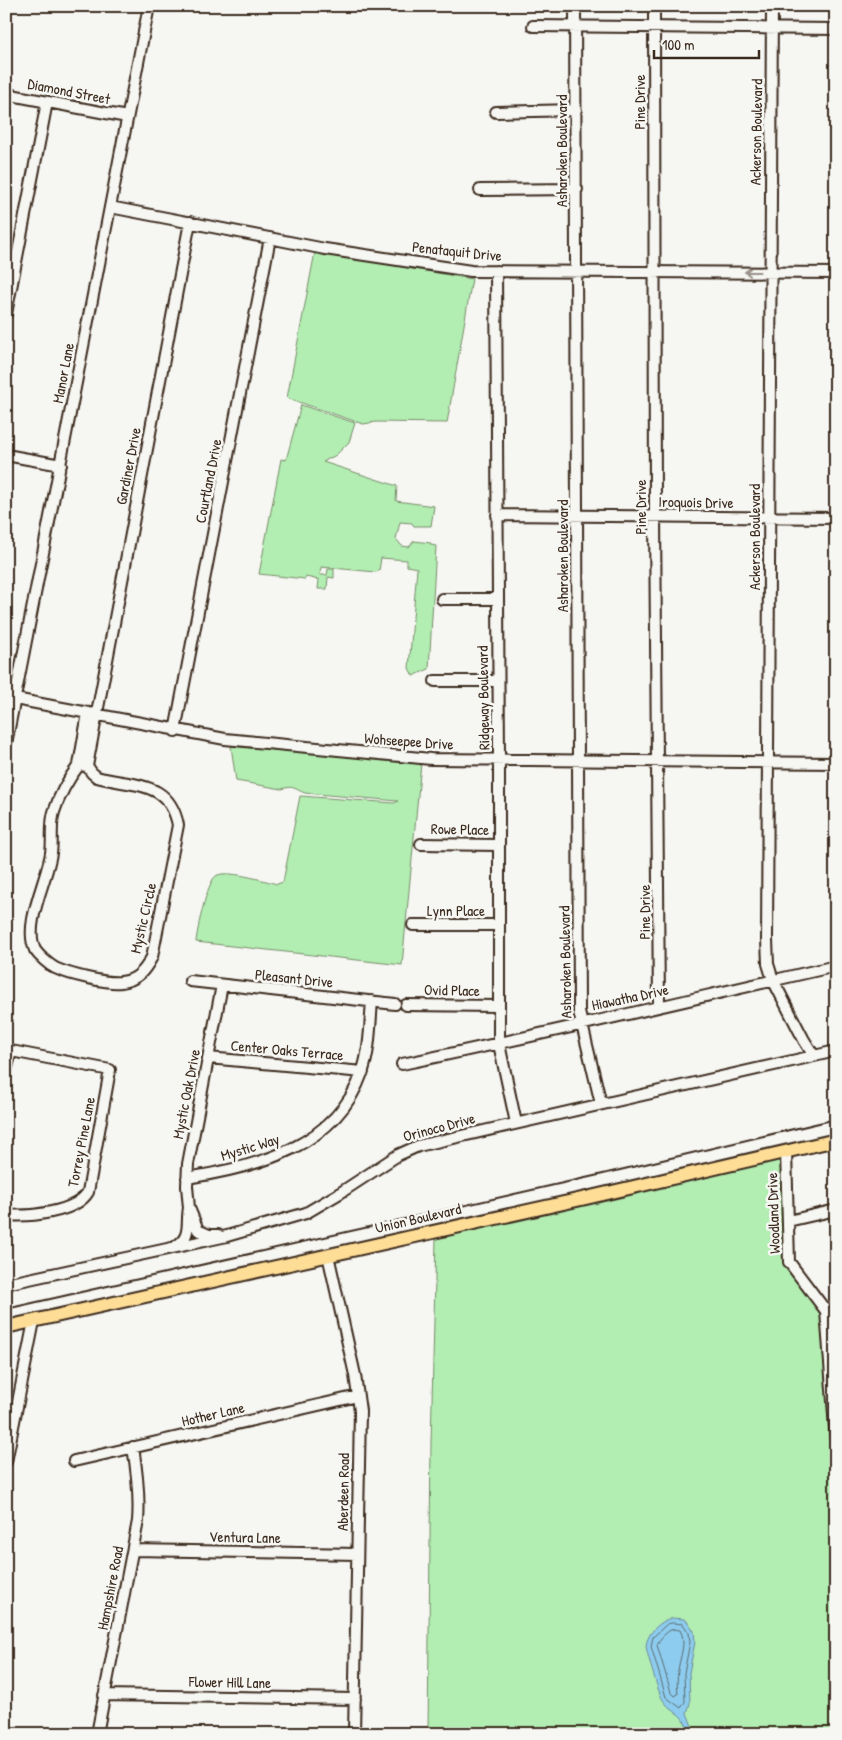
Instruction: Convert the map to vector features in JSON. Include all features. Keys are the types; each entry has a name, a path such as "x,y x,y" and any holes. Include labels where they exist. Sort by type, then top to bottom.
{"main road":[{"name":"Union Boulevard","path":"6,1327 836,1140"}],"street":[{"name":"Manor Lane","path":"6,744 149,6"},
{"name":"Asharoken Boulevard","path":"575,6 579,1002 581,1024 601,1104"},
{"name":"Pine Drive","path":"654,6 655,516 659,1007"},
{"name":"Ackerson Boulevard","path":"772,6 767,940 768,964 773,980 814,1056"},
{"path":"533,26 836,28"},
{"name":"Diamond Street","path":"6,94 127,117"},
{"path":"6,314 47,102"},
{"path":"496,112 576,110"},
{"path":"480,190 577,189"},
{"name":"Penataquit Drive","path":"110,207 325,248 461,269 496,271 836,273"},
{"name":"Gardiner Drive","path":"92,714 190,222"},
{"name":"Courtland Drive","path":"175,731 270,238"},
{"name":"Ridgeway Boulevard","path":"496,271 497,681 499,760 498,1044 516,1123"},
{"path":"6,455 61,465"},
{"name":"Iroquois Drive","path":"496,515 836,518"},
{"path":"442,599 498,599"},
{"path":"435,681 497,681"},
{"name":"Wohseepee Drive","path":"15,699 225,740 431,759 836,763"},
{"name":"Mystic Circle","path":"83,765 98,776 150,788 170,802 176,813 178,825 152,956 145,970 123,982 111,983 54,967 44,960 36,950 31,936 32,922 51,852 52,817 72,774 83,765 92,714"},
{"name":"Rowe Place","path":"421,844 498,845"},
{"name":"Lynn Place","path":"413,925 499,925"},
{"name":"Hiawatha Drive","path":"402,1064 498,1044 836,966"},
{"name":"Pleasant Drive","path":"190,981 400,1004"},
{"name":"Mystic Oak Drive","path":"172,1248 182,1242 188,1234 186,1220 189,1208 188,1164 222,985"},
{"name":"Mystic Way","path":"187,1178 249,1165 272,1158 307,1141 328,1125 345,1105 362,1072 368,1044 372,1001"},
{"name":"Ovid Place","path":"400,1004 498,1006"},
{"path":"6,1072 8,1051"},
{"name":"Torrey Pine Lane","path":"6,1216 41,1214 76,1204 85,1197 88,1192 110,1070 8,1051"},
{"name":"Orinoco Drive","path":"6,1284 227,1236 306,1213 398,1155 418,1146 836,1051"},
{"name":"Center Oaks Terrace","path":"208,1058 362,1072"},
{"name":"Woodland Drive","path":"786,1150 789,1262 826,1311 833,1356 836,1441"},
{"name":"Mystic Oak Drive","path":"189,1208 201,1233 227,1236"},
{"path":"788,1221 836,1210"},
{"name":"Aberdeen Road","path":"328,1254 355,1374 360,1411 354,1734"},
{"path":"6,1462 34,1320"},
{"name":"Hother Lane","path":"74,1461 358,1396"},
{"name":"Hampshire Road","path":"97,1734 133,1550 139,1505 133,1448"},
{"name":"Ventura Lane","path":"133,1550 357,1554"},
{"name":"Flower Hill Lane","path":"104,1695 355,1699"}],"green space":[{"path":"315,252 472,279 447,423 376,422 363,424 287,398"},
{"path":"301,405 355,423 349,442 336,455 323,462 397,486 396,501 434,506 431,526 414,526 412,523 400,522 396,539 402,546 409,547 414,541 431,543 431,545 436,546 429,669 413,676 409,668 417,568 407,566 407,560 381,558 379,571 376,572 321,567 320,575 327,575 328,569 334,569 334,578 328,577 327,589 318,589 319,580 306,577 305,579 259,574 281,459 286,460"},
{"path":"231,746 421,763 402,965 196,942 206,896 216,876 228,874 246,876 277,884 283,882 300,796 394,803 398,801 305,793 292,787 282,789 236,781"},
{"path":"784,1157 783,1262 822,1314 836,1519 836,1734 428,1734 431,1444 436,1238"}],"water":[{"path":"672,1618 684,1619 694,1631 695,1642 689,1673 690,1703 687,1713 695,1734 689,1734 681,1717 661,1697 646,1646 652,1632 659,1625"}],"railway":[{"path":"6,1309 603,1174 836,1119"}]}
